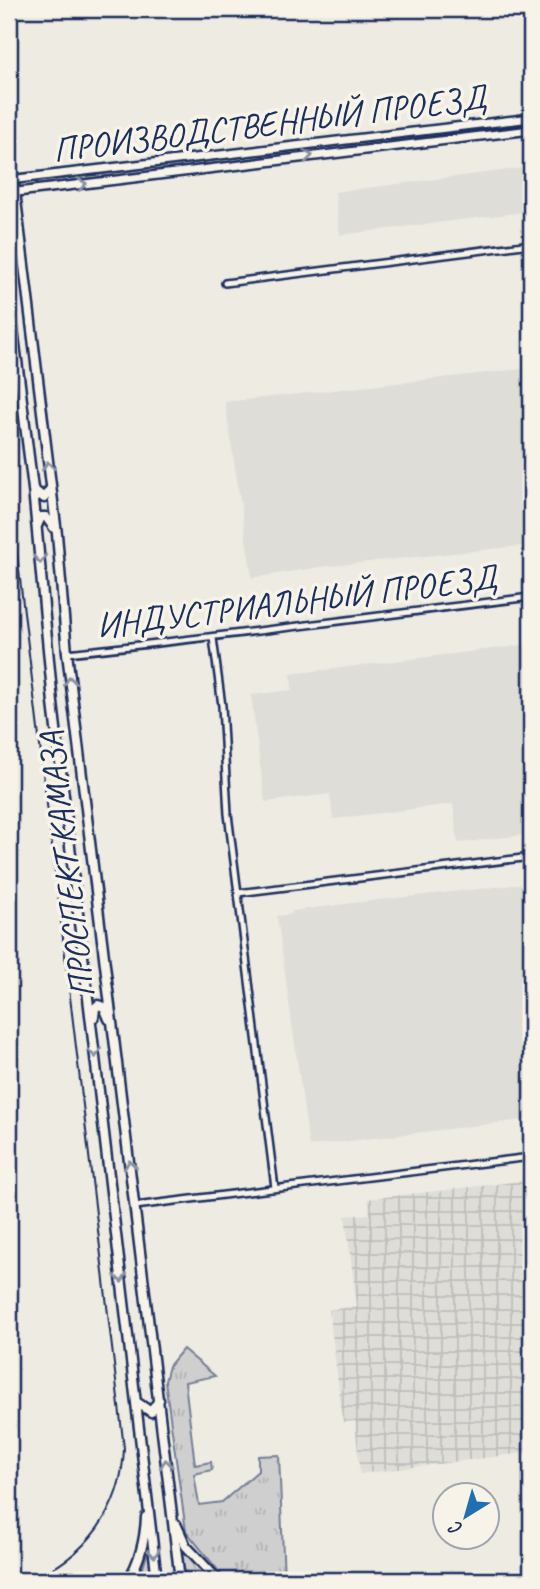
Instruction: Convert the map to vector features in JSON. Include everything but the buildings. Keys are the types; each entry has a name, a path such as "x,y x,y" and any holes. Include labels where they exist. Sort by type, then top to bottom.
{"main road":[{"name":"ПРОСПЕКТ КАМАЗА","path":"9,143 12,192 57,534 67,653 180,1580"},
{"name":"ПРОСПЕКТ КАМАЗА","path":"9,296 33,488 53,703 157,1580"},
{"path":"33,488 44,498 51,488"},
{"path":"37,528 38,520 46,517 52,522 57,534"},
{"path":"92,1028 98,1004 104,1007 113,1028"},
{"path":"138,1403 151,1412 159,1400"},
{"path":"128,1580 137,1565 145,1532 147,1493"},
{"path":"170,1499 177,1527 186,1546 218,1580"}],"street":[{"name":"ПРОИЗВОДСТВЕННЫЙ ПРОЕЗД","path":"11,180 531,118"},
{"name":"ПРОИЗВОДСТВЕННЫЙ ПРОЕЗД","path":"12,192 531,130"},
{"path":"338,141 340,152"},
{"path":"225,283 531,244"},
{"name":"ИНДУСТРИАЛЬНЫЙ ПРОЕЗД","path":"67,653 213,638 531,597"},
{"path":"213,638 222,706 228,814 275,1188"},
{"path":"238,893 531,858"},
{"path":"135,1206 531,1157"}],"shaded area":[{"path":"531,167 531,211 340,235 335,192"},
{"path":"531,368 531,545 320,567 252,578 225,402"},
{"path":"531,644 531,834 458,843 453,804 333,819 330,794 265,802 251,695 292,690 291,674"},
{"path":"531,883 531,1119 309,1146 277,916 292,914 292,911 352,903"},
{"path":"531,1180 531,1452 360,1474 355,1421 343,1422 329,1310 357,1306 345,1216 370,1214 368,1199"}],"green space":[{"path":"531,120 531,125 368,145 368,140"},
{"path":"305,148 306,152 38,186 35,184 37,182"},
{"path":"183,1349 215,1376 185,1382 195,1465 211,1462 212,1470 194,1474 199,1505 222,1502 258,1471 258,1456 279,1455 284,1580 229,1580 186,1531 165,1381 169,1366"},
{"path":"150,1544 153,1580 137,1580 143,1568"},
{"path":"180,1545 210,1580 185,1580"}],"tram line":[{"path":"9,487 124,1448 116,1491 97,1529 68,1559 29,1580"}]}
